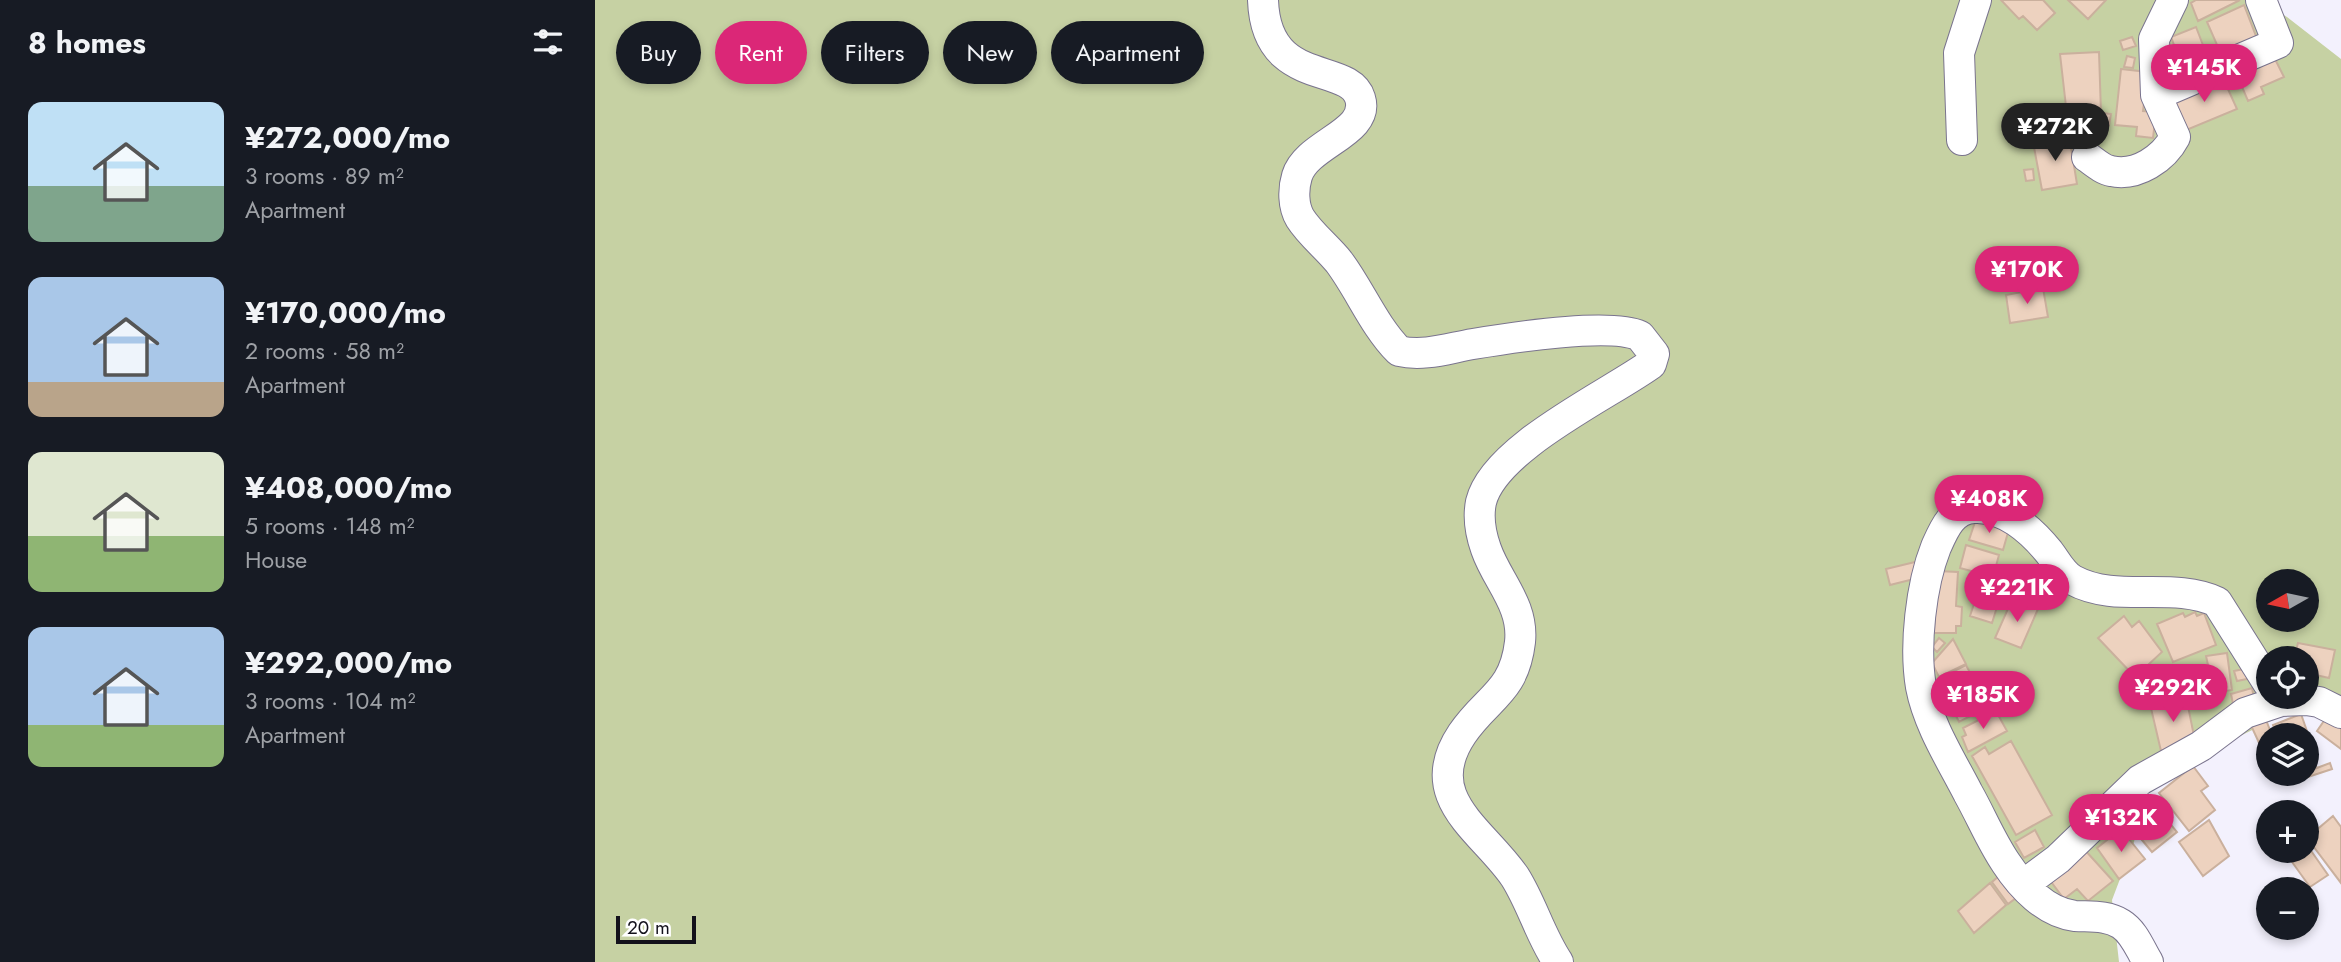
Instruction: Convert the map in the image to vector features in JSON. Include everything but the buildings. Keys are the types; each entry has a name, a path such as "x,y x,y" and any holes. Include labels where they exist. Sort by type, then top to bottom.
{"street":[{"path":"1263,0 1268,27 1278,50 1287,58 1350,85 1360,97 1360,114 1354,125 1313,151 1303,162 1296,177 1296,208 1301,219 1338,261 1399,351 1421,354 1539,335 1609,331 1636,334 1645,340 1654,354 1646,368 1599,396 1519,453 1495,477 1481,502 1484,544 1514,604 1520,641 1515,665 1505,687 1463,732 1454,748 1448,779 1454,806 1513,875 1558,962"},
{"path":"1962,140 1959,52 1976,0"},
{"path":"2087,158 2111,171 2139,168 2165,155 2175,137 2156,95 2154,39 2173,0"},
{"path":"2156,95 2278,43 2261,0"},
{"path":"2148,962 2132,934 2118,922 2060,913 2049,908 2005,863 1943,745 1921,687 1925,578 1952,517 1975,507 2009,516 2040,541 2067,577 2083,584 2115,591 2190,593 2217,602 2256,663"},
{"path":"2319,702 2341,713"},
{"path":"2023,884 2058,859 2140,779 2201,746 2256,705"}],"green space":[{"path":"595,0 2259,0 2287,17 2341,59 2341,704 2319,705 2319,646 2256,646 2256,709 2296,709 2267,723 2256,723 2256,728 2213,749 2151,768 2134,842 2112,900 2119,962 595,962"}]}
